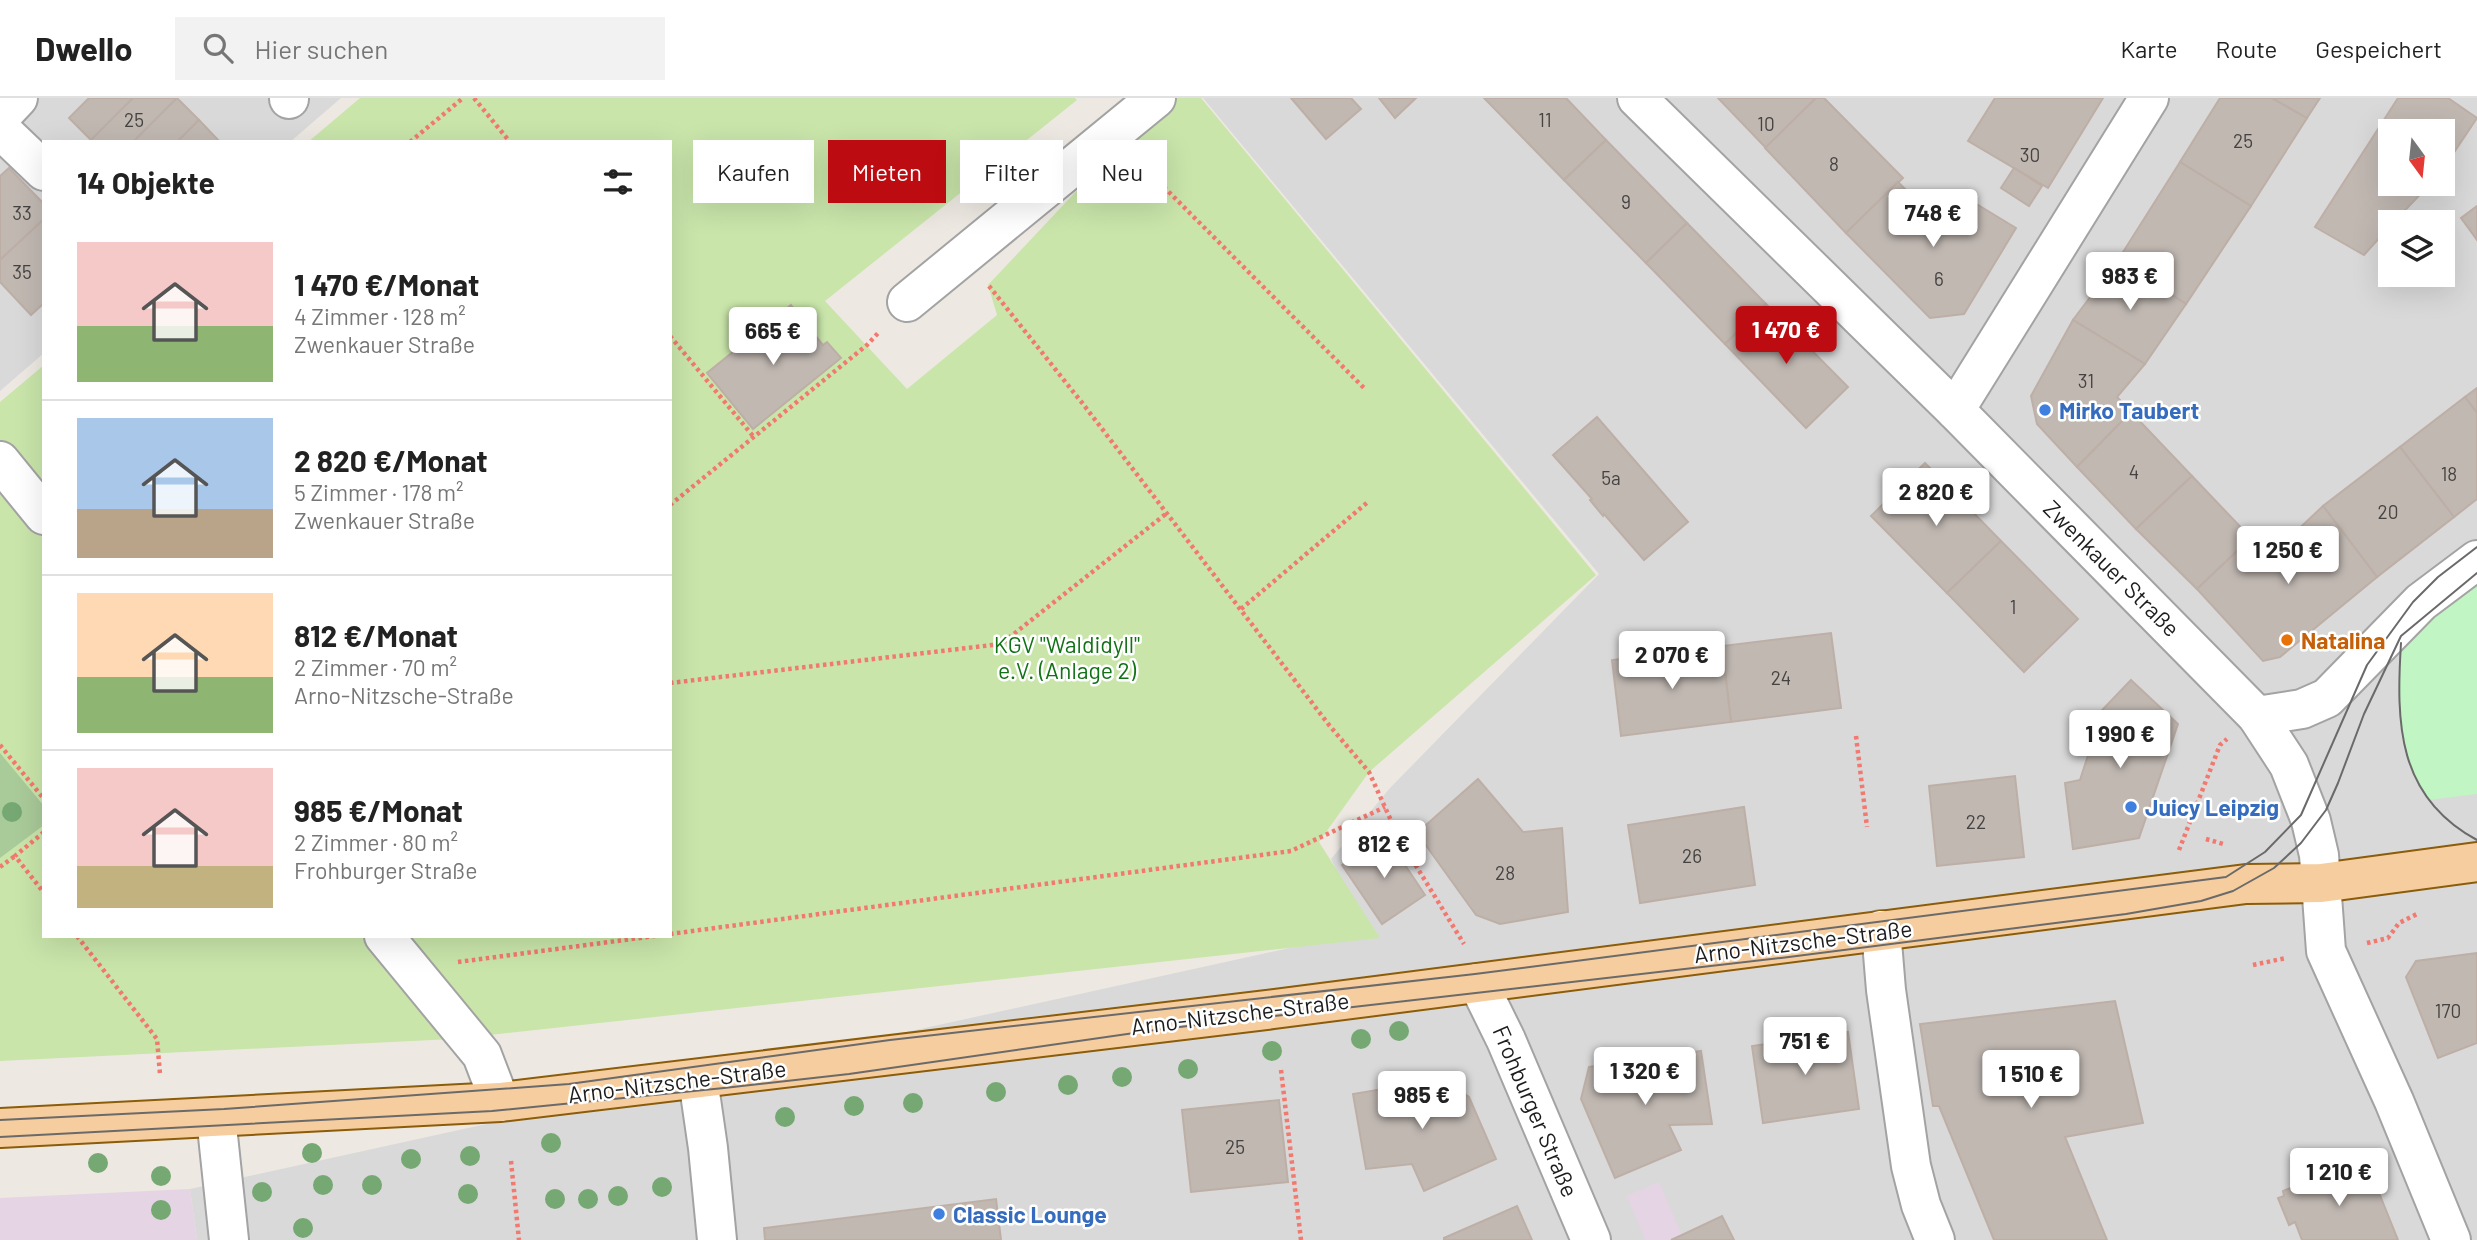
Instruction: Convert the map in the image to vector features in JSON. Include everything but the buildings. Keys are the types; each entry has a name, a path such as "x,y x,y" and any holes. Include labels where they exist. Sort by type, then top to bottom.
{"main road":[{"name":"Arno-Nitzsche-Straße","path":"0,1128 500,1102 1478,983 2246,884 2322,883 2477,862"}],"street":[{"path":"0,117 19,98"},
{"path":"907,302 1156,98"},
{"name":"Zwenkauer Straße","path":"1637,98 1955,410 2257,716 2289,765 2311,821 2319,855 2326,951 2394,1101 2451,1240"},
{"path":"1955,410 2149,98"},
{"path":"0,128 42,169"},
{"path":"0,461 42,514"},
{"path":"2257,716 2302,709 2327,698 2421,602 2477,559"},
{"path":"1881,930 1886,990 1911,1166 1921,1205 1935,1240"},
{"path":"386,938 482,1055 500,1102"},
{"name":"Frohburger Straße","path":"1478,983 1506,1040 1591,1240"},
{"path":"698,1079 717,1240"},
{"path":"216,1117 229,1240"}],"path":[{"path":"412,140 463,98"},
{"path":"474,98 508,140"},
{"path":"1111,134 1365,389"},
{"path":"967,254 988,285 1025,328 1329,725 1369,772 1399,838 1464,943 1478,983"},
{"path":"672,503 867,345 907,302"},
{"path":"672,338 753,436"},
{"path":"1241,609 1369,501"},
{"path":"672,683 1001,644 1167,513"},
{"path":"2179,850 2220,745 2257,716"},
{"path":"1856,736 1867,827"},
{"path":"0,745 42,797"},
{"path":"672,934 1291,852 1385,807"},
{"path":"0,867 42,834"},
{"path":"15,856 42,890"},
{"path":"2388,938 2399,923 2413,914 2426,912"},
{"path":"79,938 157,1039 160,1074"},
{"path":"412,969 640,938"},
{"path":"1281,1070 1301,1240"},
{"path":"511,1161 519,1240"}],"shaded area":[{"path":"0,98 341,98 292,140 42,140 42,355 0,391"},
{"path":"1203,98 2477,98 2477,1240 197,1240 190,1189 1349,935 1356,910 1331,859 1390,788 1599,574"},
{"path":"1659,1182 1682,1235 1671,1240 1645,1240 1627,1196"},
{"path":"190,1189 197,1240 0,1240 0,1198"}],"green space":[{"name":"KGV \"Waldidyll\" e.V. (Anlage 2)","path":"360,98 1075,98 1077,100 1027,140 960,140 960,193 825,301 907,389 997,315 988,285 1077,190 1077,203 1167,203 1167,140 1124,140 1164,98 1201,98 1596,575 1369,772 1319,842 1380,938 453,1039 0,1061 0,402 42,367 42,938 672,938 672,140 310,140"},
{"path":"2477,560 2477,794 2428,800 2417,780 2403,741 2399,701 2401,636"},
{"path":"0,753 42,804 42,826 0,858"}],"tram line":[{"path":"0,1120 224,1109 569,1084 890,1040 1475,974 2226,877 2265,852 2301,815 2367,665 2413,602 2438,577 2477,547"},
{"path":"0,1137 492,1111 724,1088 849,1074 1162,1029 1781,958 2126,914 2201,901 2233,891 2274,868 2301,843 2326,810 2364,714 2401,636 2477,573"},
{"path":"2401,643 2402,729 2416,780 2431,802 2451,822 2477,840"}],"place":[{"name":"Mirko Taubert","path":"2045,410"},
{"name":"Natalina","path":"2287,640"},
{"name":"Juicy Leipzig","path":"2131,807"},
{"name":"Classic Lounge","path":"939,1214"}]}
